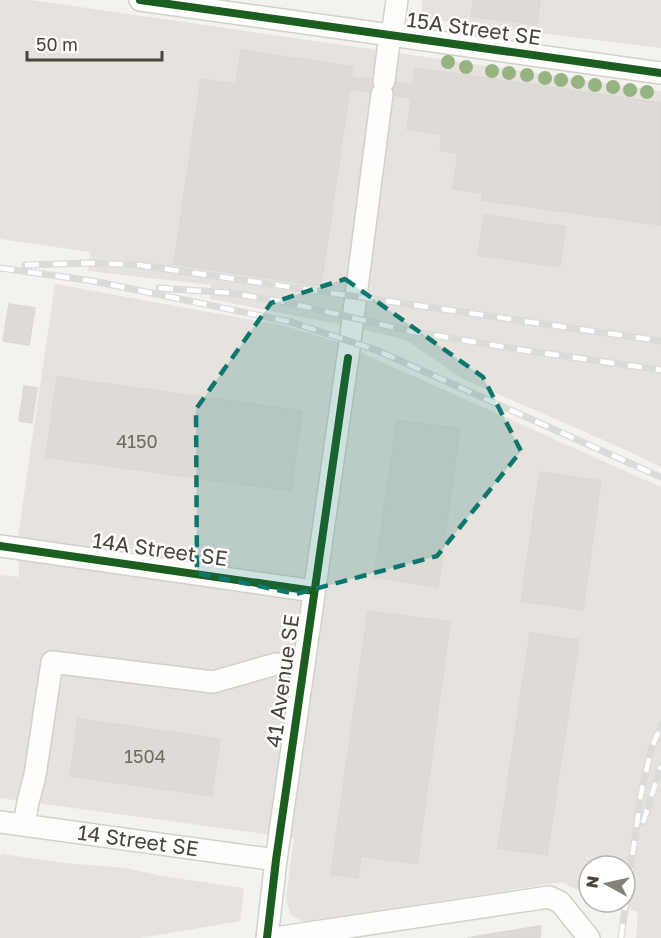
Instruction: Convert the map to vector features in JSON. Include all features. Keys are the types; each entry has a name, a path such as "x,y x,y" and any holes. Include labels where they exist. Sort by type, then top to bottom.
{"street":[{"name":"15A Street SE","path":"140,0 661,73"},
{"path":"391,36 397,0"},
{"name":"41 Avenue SE","path":"267,938 391,36"},
{"name":"14A Street SE","path":"0,546 315,591"},
{"path":"24,825 35,775 52,662 213,682 276,664 304,665"},
{"name":"14 Street SE","path":"0,822 276,860"},
{"path":"275,938 549,897 561,902 583,930"}],"highlighted area":[{"path":"345,279 483,377 521,451 437,556 296,594 197,573 196,409 271,303"}],"shaded area":[{"path":"0,0 31,0 661,91 661,467 463,379 406,340 210,299 211,285 88,271 90,252 0,239"},
{"path":"423,0 661,0 661,48 420,18"},
{"path":"55,284 285,326 335,341 661,487 661,938 636,938 637,854 577,854 577,889 561,882 304,922 291,915 286,899 294,838 0,798 0,575 19,577 18,536"},
{"path":"3,854 64,863 125,868 244,888 240,921 140,938 0,938 0,856"}],"building":[{"path":"474,0 540,0 537,25 471,16"},
{"path":"241,50 353,67 321,286 174,264 201,79 236,84"},
{"path":"415,68 661,103 661,225 482,200 483,193 453,189 458,153 440,150 442,134 407,129"},
{"path":"351,77 413,85 411,98 350,89"},
{"path":"484,215 565,227 560,267 478,255"},
{"path":"9,304 35,308 29,345 3,341"},
{"path":"57,377 302,411 291,491 46,457"},
{"path":"24,386 37,388 32,423 19,421"},
{"path":"397,420 460,429 438,587 374,577"},
{"path":"540,472 601,481 583,610 521,601"},
{"path":"368,611 450,622 417,864 361,856 358,878 331,874"},
{"path":"530,633 579,640 547,855 498,848"},
{"path":"78,719 220,739 212,796 70,776"},
{"path":"541,926 540,938 467,938"}],"railway":[{"path":"25,265 89,263 139,265 661,341"},
{"path":"0,268 93,281 291,322 376,350 661,477"},
{"path":"159,288 231,293 285,302 409,331 661,370"},
{"path":"621,938 641,794 651,750 661,725"},
{"path":"643,823 661,766"}],"cycle path":[{"path":"140,0 661,73"},
{"path":"267,938 276,860 348,358"},
{"path":"0,546 314,591"}]}
